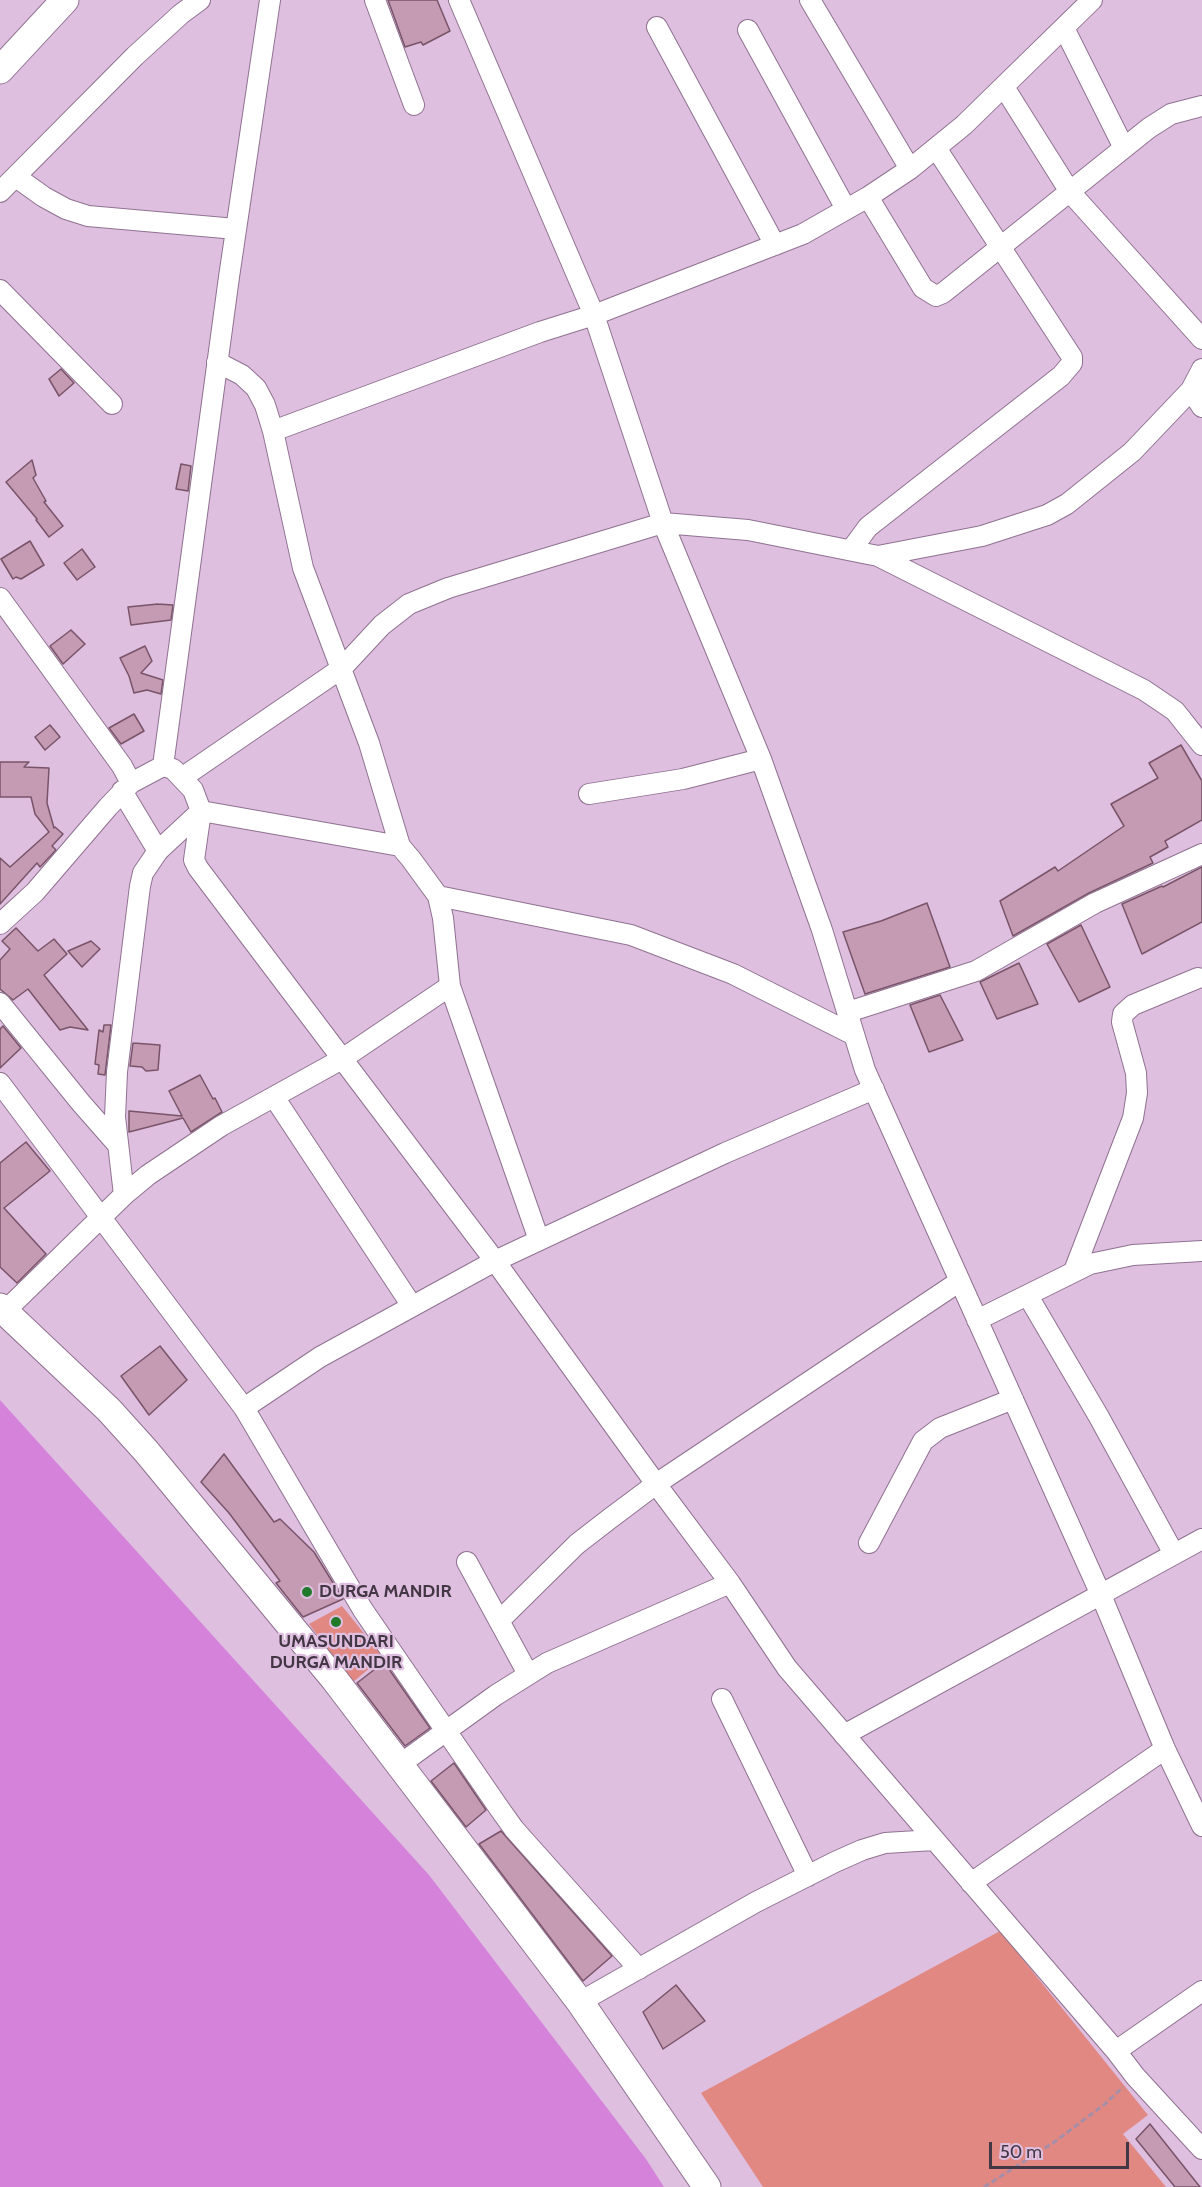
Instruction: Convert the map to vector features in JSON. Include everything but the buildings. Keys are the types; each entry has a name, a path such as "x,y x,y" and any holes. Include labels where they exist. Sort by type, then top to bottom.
{"street":[{"path":"0,70 65,0"},
{"path":"0,192 135,56 200,0"},
{"path":"163,766 217,362 270,0"},
{"path":"375,0 414,105"},
{"path":"459,0 594,315 663,523 761,759 822,930 865,1070 1101,1595 1165,1749 1202,1826"},
{"path":"810,0 910,169"},
{"path":"273,431 540,332 594,315 802,234 868,197 910,169 964,125 1092,0"},
{"path":"657,27 774,245"},
{"path":"1064,28 1124,148"},
{"path":"748,30 846,209"},
{"path":"1004,87 1070,192 1202,339"},
{"path":"868,197 923,288 936,296 943,293 1124,148 1171,114 1202,105"},
{"path":"851,550 868,527 1069,368 1072,357 936,148"},
{"path":"16,177 51,201 88,216 236,229"},
{"path":"0,290 112,404"},
{"path":"217,362 242,375 256,388 265,405 273,431 303,568 369,742 400,846 438,896 443,918 450,986 539,1240"},
{"path":"878,556 982,536 1047,515 1067,504 1198,399 1202,369"},
{"path":"183,777 342,668 382,625 409,604 448,588 663,523 748,530 878,556 1143,690 1175,711 1202,745"},
{"path":"0,598 122,766 126,787 158,852"},
{"path":"589,794 683,779 761,759"},
{"path":"0,924 35,892 126,787 163,766 173,769 183,777 193,790 201,812 194,860 198,868 495,1261 656,1485 730,1582 787,1668 1135,2076 1202,2149"},
{"path":"201,812 400,846"},
{"path":"123,1194 115,1117 117,1072 140,886 143,873 158,852 201,812"},
{"path":"848,1012 976,971 1095,903 1202,854"},
{"path":"438,896 631,935 733,974 854,1035"},
{"path":"1074,1271 1133,1118 1137,1093 1136,1073 1122,1022 1123,1014 1133,1005 1198,978"},
{"path":"450,986 342,1059 221,1126 158,1168 123,1194 102,1218 2,1310 109,1410 146,1451 335,1680 580,2002 707,2187"},
{"path":"0,1003 117,1144"},
{"path":"0,1083 244,1408 363,1610 514,1829 639,1969"},
{"path":"244,1408 320,1357 495,1261 725,1153 874,1089"},
{"path":"274,1097 412,1306"},
{"path":"978,1320 1090,1264 1133,1255 1202,1251"},
{"path":"499,1621 577,1544 656,1485 960,1281"},
{"path":"1028,1296 1099,1417 1174,1554"},
{"path":"869,1543 923,1441 940,1428 1013,1399"},
{"path":"844,1735 1202,1539"},
{"path":"467,1562 528,1674"},
{"path":"399,1765 528,1674 577,1649 730,1582"},
{"path":"722,1699 808,1876"},
{"path":"971,1883 1165,1749"},
{"path":"580,2002 756,1902 853,1854 885,1843 934,1840"},
{"path":"1116,2051 1202,1991"}],"path":[{"path":"984,2187 1053,2143 1105,2104 1135,2076"}],"shaded area":[{"path":"0,1400 429,1875 646,2159 664,2187 0,2187"},
{"path":"342,1606 383,1657 353,1682 309,1624"},
{"path":"1000,1931 1148,2115 1123,2134 1166,2187 763,2187 701,2093"}],"place":[{"name":"DURGA MANDIR","path":"307,1592"},
{"name":"UMASUNDARI DURGA MANDIR","path":"336,1622"}]}
